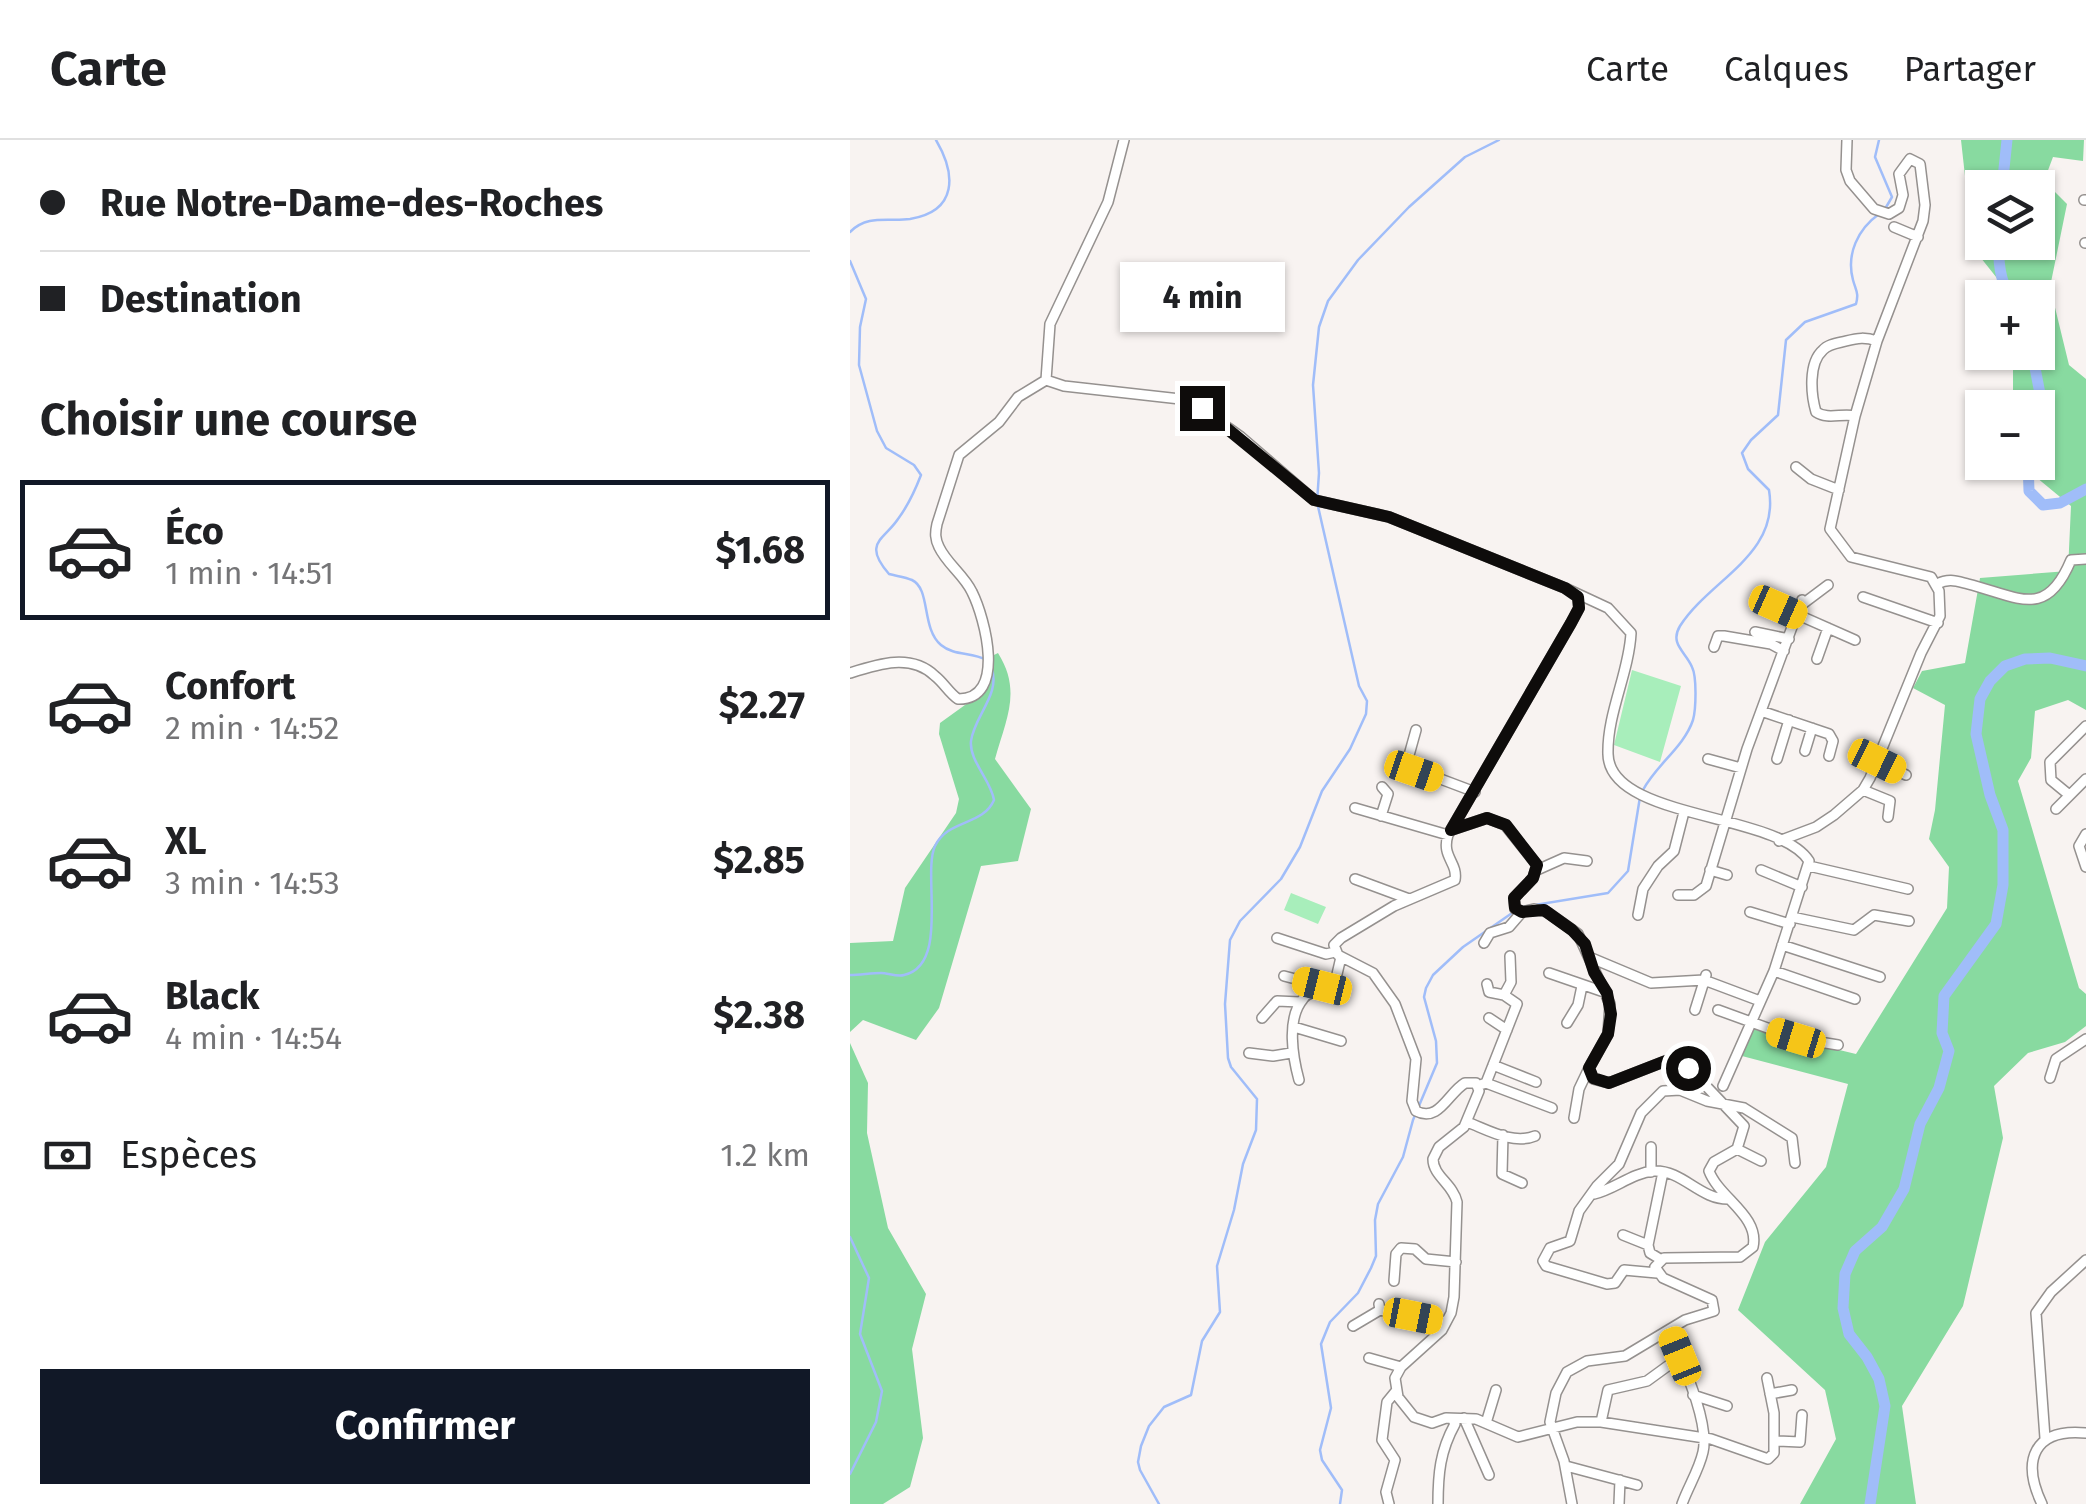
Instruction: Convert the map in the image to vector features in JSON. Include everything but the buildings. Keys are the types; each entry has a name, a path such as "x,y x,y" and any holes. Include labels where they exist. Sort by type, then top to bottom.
{"street":[{"path":"1046,380 1050,324 1108,202 1124,140"},
{"path":"1780,841 1816,826 1863,790 1921,652 1938,623 1941,605 1938,584 1926,575 1846,554 1830,530 1877,341 1918,237 1925,205 1918,161 1910,160 1902,167 1901,204 1896,212 1882,213 1848,176 1847,140"},
{"path":"1894,226 1918,237"},
{"path":"1856,416 1825,417 1816,412 1812,394 1816,362 1822,350 1832,345 1862,338 1877,341"},
{"path":"850,673 888,662 912,664 932,672 953,696 963,700 978,693 988,674 989,655 974,598 936,542 936,524 959,455 988,433 1018,397 1046,380 1064,386 1188,400 1240,436 1314,500 1405,523 1608,608 1632,633 1608,752 1614,772 1642,793 1684,812 1724,820 1805,854 1808,866 1774,971 1723,1086"},
{"path":"1796,467 1811,479 1839,490"},
{"path":"1938,584 1950,580 2022,599 2040,599 2054,593 2072,560 2086,559"},
{"path":"1678,894 1689,896 1706,886 1760,710 1800,607 1828,585"},
{"path":"1300,1080 1292,1053 1300,1002 1308,994 1336,983 1338,955 1334,946 1341,938 1409,899 1455,880 1456,871 1444,850 1449,832 1574,618 1579,608 1578,597"},
{"path":"1863,597 1938,623"},
{"path":"1760,598 1800,607 1828,628 1855,640"},
{"path":"1817,660 1828,628"},
{"path":"1755,632 1788,639"},
{"path":"1714,647 1721,636 1771,644 1784,652"},
{"path":"1760,710 1832,736 1830,756"},
{"path":"1777,759 1789,720"},
{"path":"2068,794 2050,780 2050,762 2086,726"},
{"path":"1806,751 1812,728"},
{"path":"1416,730 1406,766 1475,792"},
{"path":"1708,759 1741,768"},
{"path":"1877,761 1906,775"},
{"path":"2056,809 2086,779"},
{"path":"1382,786 1388,794 1382,816"},
{"path":"1863,790 1890,801 1888,818"},
{"path":"1355,808 1449,832 1481,818 1496,819 1532,856 1537,870"},
{"path":"1638,915 1643,889 1674,851 1684,812"},
{"path":"2086,834 2079,846 2086,867"},
{"path":"1522,912 1513,904 1517,892 1537,870 1564,858 1586,861"},
{"path":"1808,866 1908,889"},
{"path":"1710,870 1727,875"},
{"path":"1761,870 1802,886"},
{"path":"1355,879 1409,899"},
{"path":"1484,943 1490,934 1510,927 1522,912 1540,909 1578,934 1607,993 1611,1014 1608,1034 1579,1089 1574,1118"},
{"path":"1750,912 1854,930 1874,915 1909,921"},
{"path":"1277,938 1338,955 1373,973 1404,1022 1416,1058 1412,1101 1416,1111 1426,1116 1438,1110 1462,1084 1471,1082 1552,1108"},
{"path":"1782,945 1880,977"},
{"path":"1504,995 1512,975 1510,956"},
{"path":"1589,957 1654,984 1705,978 1760,1001"},
{"path":"1774,971 1855,998"},
{"path":"1549,974 1607,993"},
{"path":"1284,976 1322,986 1324,990"},
{"path":"1695,1010 1705,978"},
{"path":"1487,984 1490,992 1517,1004 1467,1122 1433,1159 1436,1172 1455,1195 1454,1297 1446,1322 1427,1346 1401,1367 1395,1378 1396,1391 1418,1420 1432,1423 1446,1418 1486,1423 1518,1437 1582,1421 1601,1422 1703,1438 1768,1459 1774,1453 1775,1441 1767,1378"},
{"path":"1567,1024 1582,986"},
{"path":"1262,1018 1277,1001 1300,1002"},
{"path":"1718,1010 1796,1038 1838,1045"},
{"path":"1489,1018 1507,1030"},
{"path":"1294,1028 1341,1041"},
{"path":"2050,1078 2056,1059 2086,1040"},
{"path":"1248,1052 1273,1056 1292,1053"},
{"path":"1589,1068 1593,1078 1609,1083 1663,1062 1676,1061 1738,1116 1744,1126 1737,1150 1709,1169 1710,1176 1752,1228 1755,1241 1750,1252 1740,1257 1660,1259 1650,1254 1648,1244 1662,1172"},
{"path":"1492,1065 1536,1082"},
{"path":"1572,1504 1565,1464 1550,1429 1556,1393 1573,1367 1587,1360 1625,1356 1692,1316 1714,1311 1715,1304 1657,1273 1624,1270 1612,1284 1544,1263 1550,1248 1570,1241 1579,1211 1619,1164 1637,1119 1656,1095 1676,1089 1706,1102 1744,1108 1788,1135 1795,1144 1796,1163"},
{"path":"1467,1122 1526,1140 1536,1136"},
{"path":"1503,1135 1502,1174 1522,1183"},
{"path":"1651,1147 1651,1172"},
{"path":"1737,1150 1761,1161"},
{"path":"1594,1194 1651,1172 1662,1172 1709,1198 1728,1199"},
{"path":"1623,1235 1648,1244"},
{"path":"1394,1281 1396,1254 1401,1248 1416,1249 1426,1259 1456,1262"},
{"path":"1657,1273 1660,1259"},
{"path":"2042,1504 2034,1488 2033,1472 2035,1455 2045,1438 2036,1313 2051,1292 2086,1260"},
{"path":"1353,1326 1380,1307 1446,1322"},
{"path":"1670,1330 1703,1438 1703,1454 1682,1504"},
{"path":"1601,1422 1608,1390 1647,1380 1680,1356"},
{"path":"1369,1358 1401,1367"},
{"path":"1486,1423 1496,1390"},
{"path":"1770,1394 1792,1390"},
{"path":"1389,1504 1386,1492 1395,1460 1382,1440 1386,1402 1396,1391"},
{"path":"1693,1396 1727,1406"},
{"path":"1775,1441 1800,1442 1802,1415"},
{"path":"1459,1419 1489,1476"},
{"path":"1438,1504 1440,1461 1459,1419"},
{"path":"2045,1438 2056,1433 2086,1433"},
{"path":"1565,1464 1578,1457"},
{"path":"1565,1464 1636,1484"},
{"path":"1619,1504 1620,1480"}],"green space":[{"path":"1961,140 2084,140 2083,161 2053,157 2048,170 1965,170 1965,176"},
{"path":"2055,192 2067,204 2051,280 1998,280 1983,260 2055,260"},
{"path":"2055,308 2069,365 2086,379 2086,710 2068,700 2035,711 2031,758 2018,781 2079,988 2086,994 2086,1026 2065,1042 2028,1053 1994,1086 2003,1138 1963,1306 1902,1406 1916,1504 1800,1504 1836,1439 1825,1390 1738,1310 1765,1242 1826,1167 1848,1084 1742,1056 1752,1029 1856,1054 1947,908 1949,867 1929,839 1945,705 1913,688 1922,671 1965,663 1980,578 2068,571 2071,506 2040,480 2055,480 2055,390 2013,390 2013,370 2055,370"},
{"path":"998,653 1009,680 1010,705 995,759 1031,809 1018,861 981,866 939,1008 916,1040 863,1020 850,1032 850,943 893,941 905,888 956,813 959,799 939,734 940,723 983,692 994,655"},
{"path":"1632,670 1681,686 1660,762 1614,745"},
{"path":"1291,893 1326,907 1318,924 1284,910"},
{"path":"850,1043 868,1083 867,1133 888,1228 926,1294 912,1349 923,1438 910,1487 883,1504 850,1504"}],"waterway":[{"path":"850,232 871,221 910,219 937,208 945,199 949,178 936,140"},
{"path":"1159,1504 1140,1470 1141,1446 1149,1426 1164,1407 1191,1395 1202,1341 1220,1312 1217,1266 1243,1164 1256,1130 1257,1099 1228,1058 1225,1004 1230,940 1240,921 1281,879 1300,847 1322,791 1350,749 1366,714 1367,701 1359,686 1317,502 1313,385 1319,327 1328,301 1358,260 1409,207 1465,157 1499,140"},
{"path":"1879,140 1875,157 1892,197 1885,209"},
{"path":"2004,170 2007,140"},
{"path":"1643,790 1693,720 1695,678 1677,643 1677,632 1693,609 1754,549 1764,532 1770,513 1769,490 1748,469 1742,453 1778,415 1786,340 1805,322 1856,304 1851,270 1853,252 1865,227 1879,214"},
{"path":"1999,260 2003,280"},
{"path":"850,261 866,299 860,327 859,365 877,431 886,448 914,465 921,475 901,514 878,543 877,555 889,574 918,585 931,629 941,645 986,660"},
{"path":"2035,370 2039,390"},
{"path":"2029,480 2029,491 2043,505 2060,503 2086,489"},
{"path":"1870,1504 1885,1406 1879,1379 1849,1334 1843,1308 1845,1274 1855,1251 1882,1227 1904,1189 1920,1124 1939,1088 1949,1051 1942,1033 1944,996 1996,924 2003,885 2003,830 1990,795 1976,734 1980,699 2005,666 2025,659 2050,658 2086,666"},
{"path":"850,975 904,975 918,968 926,955 931,937 935,846 948,831 982,814 994,800 971,748 973,732 993,686 991,667"},
{"path":"1522,907 1608,893 1628,871 1640,797"},
{"path":"1340,1504 1342,1490 1322,1460 1320,1450 1331,1408 1321,1344 1330,1322 1358,1293 1376,1256 1378,1204 1403,1157 1413,1120 1437,1063 1436,1041 1424,997 1426,988 1433,975 1463,947 1515,911"},
{"path":"850,1237 869,1278 860,1334 882,1391 876,1422 850,1474"}],"route":[{"path":"1202,408 1314,500 1389,517 1565,588 1578,597 1579,608 1571,623 1451,830 1481,818 1496,819 1506,825 1537,865 1533,878 1517,892 1515,908 1522,912 1544,910 1582,938 1594,972 1607,993 1611,1014 1606,1041 1589,1068 1593,1078 1609,1083 1668,1060 1688,1068"}]}
